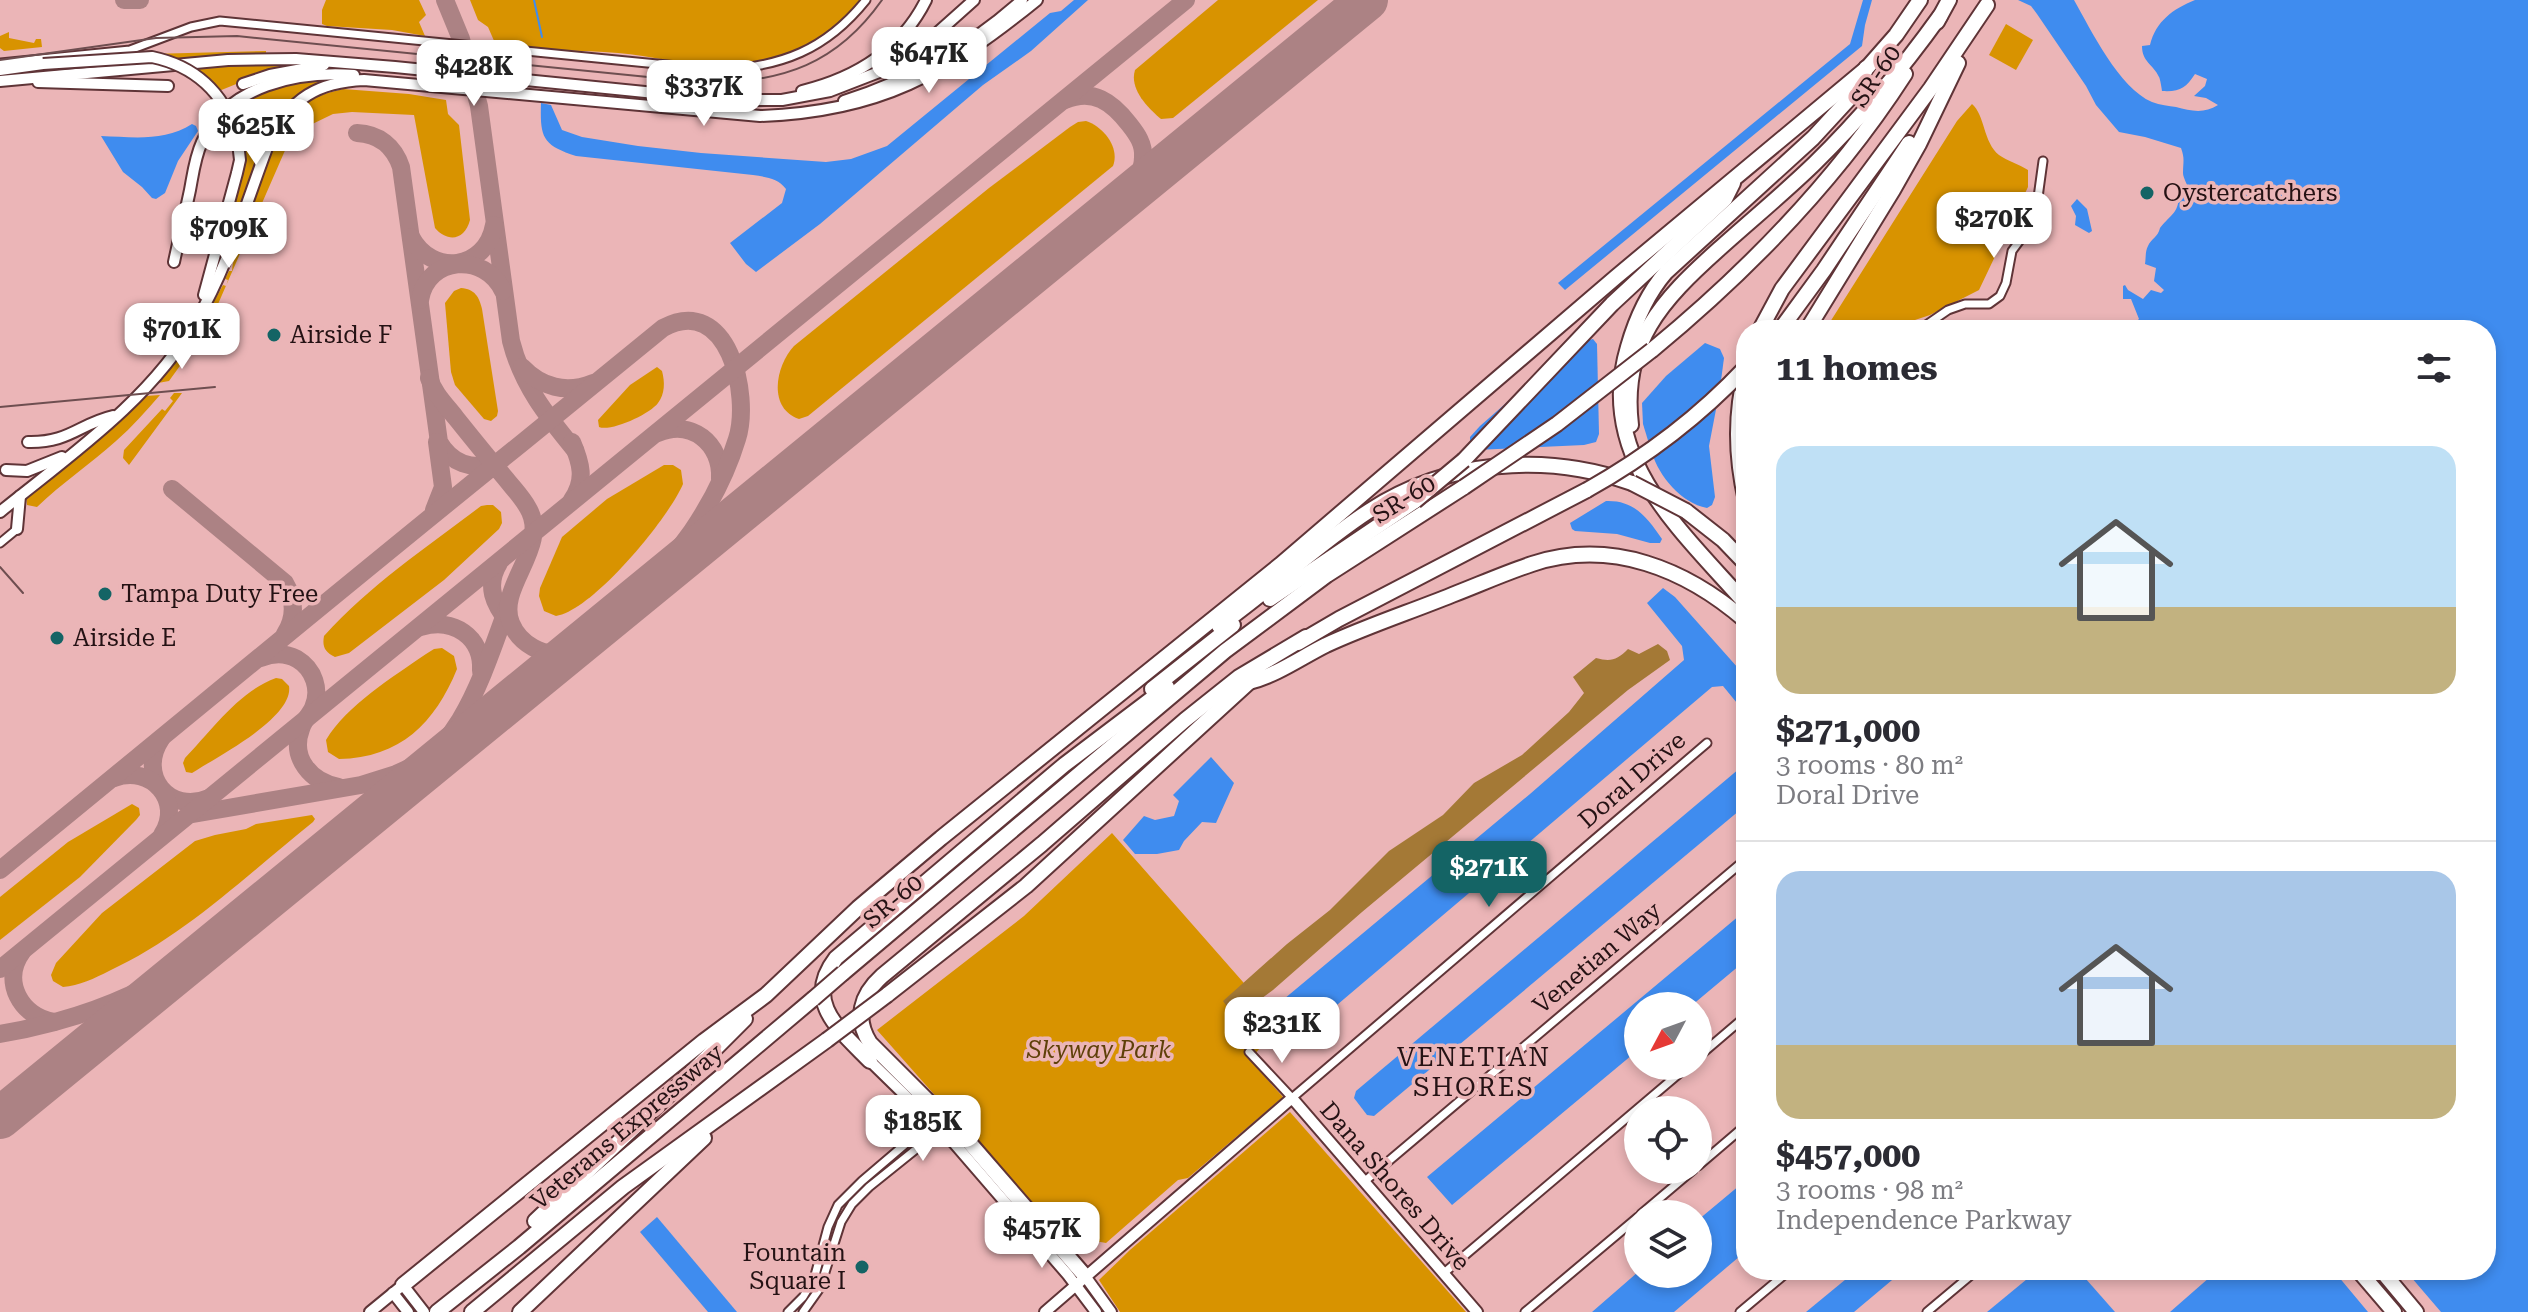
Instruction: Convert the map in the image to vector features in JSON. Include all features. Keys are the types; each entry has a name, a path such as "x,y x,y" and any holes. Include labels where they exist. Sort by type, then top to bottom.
{"highway":[{"path":"479,1276 858,908 1280,565 1616,277 1867,68 1896,35 1920,0"},
{"name":"SR-60","path":"843,973 1225,651 1327,575 1557,424 1652,350 1742,269 1828,177 1885,105 1949,0"},
{"path":"1813,320 1919,144 1988,2"},
{"path":"1765,320 1782,289 1945,68 1988,2"},
{"path":"1638,481 1630,392 1639,349 1657,312 1684,281 1840,137 1940,16"},
{"path":"1736,593 1638,481 1619,398 1627,350 1648,296 1666,272 1813,138 1860,87 1867,68"},
{"path":"1787,320 1839,248 1951,76"},
{"path":"1064,765 1079,749 1231,627 1415,501 1464,460 1612,304 1725,199 1735,179"},
{"path":"1080,1280 968,1141 873,1046 861,1023 863,1002 873,984 1239,677 1306,637 1587,490 1658,445 1736,378"},
{"path":"1143,677 1227,621 1357,519 1426,482 1476,469 1531,464 1572,467 1638,481 1686,511 1736,554"},
{"path":"1249,682 1270,676 1350,635 1533,563 1566,556 1611,556 1654,564 1705,589 1736,613"},
{"path":"1249,682 1306,637"},
{"path":"870,1061 827,1013 823,992 831,964 846,948 1064,765 1162,690 1225,651"},
{"name":"Veterans Expressway","path":"472,1312 623,1187 827,1040 1018,893 1249,682"},
{"name":"Veterans Expressway","path":"433,1311 519,1247 843,973"},
{"path":"398,1289 704,1041 766,995"},
{"path":"520,1312 671,1171 723,1116"},
{"path":"2367,1280 2394,1312"},
{"path":"2389,1280 2416,1312"},
{"path":"2394,1280 2400,1293"}],"street":[{"path":"0,63 130,50 201,23 220,21 718,70 746,69 796,56 817,45 838,29 866,0"},
{"path":"725,100 806,90 858,71 885,52 908,30 926,0"},
{"path":"2,77 228,60 296,59 725,100 794,98 830,91 879,72 927,42 974,0"},
{"path":"788,115 835,103 903,79 957,50 1022,0"},
{"path":"0,512 116,416 155,377 197,320 217,280 279,121 290,108 317,89 333,83 364,80 730,114 819,112 867,101 923,79 972,50 1037,0"},
{"path":"2,77 43,64 152,57 187,69 212,88 224,103 237,134 240,160 197,320"},
{"path":"243,84 297,69 354,63"},
{"path":"174,262 197,153 211,126 235,103 268,85 317,74 362,75 396,82"},
{"path":"2,77 168,86"},
{"path":"1934,320 1952,308 1965,304 1989,304 2000,296 2006,283 2012,251 2035,216 2043,161"},
{"path":"28,442 57,440 103,418 116,416"},
{"path":"6,470 27,471 72,454"},
{"path":"0,543 17,529 20,496"},
{"name":"Doral Drive","path":"1292,1098 1707,743"},
{"name":"Venetian Way","path":"1365,1181 1736,867"},
{"path":"1712,1045 1736,1025"},
{"name":"Dana Shores Drive","path":"1249,1052 1477,1312"},
{"path":"870,1061 926,1114 1111,1312"},
{"path":"1444,1273 1671,1080"},
{"path":"1045,1312 1292,1098"},
{"path":"788,1312 803,1297 814,1279 826,1232 838,1205 923,1129 926,1114"},
{"path":"1712,1154 1736,1134"},
{"path":"803,1312 825,1278 841,1222 852,1204 930,1138 946,1135"},
{"path":"1658,1200 1677,1184"},
{"path":"1525,1312 1624,1228"},
{"path":"1080,1280 1096,1312"},
{"path":"1740,1312 1778,1280"},
{"path":"1927,1312 1965,1280"},
{"path":"398,1289 433,1311"},
{"path":"370,1312 398,1289"},
{"path":"398,1289 408,1312"}],"green space":[{"path":"326,0 419,0 426,15 419,22 425,36 392,30 327,26 322,24"},
{"path":"470,0 862,0 833,29 797,51 757,64 716,67 618,53 495,43 488,27 478,20"},
{"path":"1218,0 1318,0 1173,118 1161,119 1137,91 1135,70"},
{"path":"2006,24 2033,40 2016,70 1989,55"},
{"path":"9,32 9,38 34,43 36,39 41,39 42,47 4,51 0,48 0,36"},
{"path":"266,51 174,60 149,54"},
{"path":"247,64 281,66 219,91 194,69"},
{"path":"335,78 299,95 272,123 217,262 239,176 231,110 281,86"},
{"path":"343,89 446,100 448,114 459,125 470,220 464,232 450,237 435,228 414,115 333,114 300,130 290,139 226,285 228,280 225,279 232,271 254,192 273,145 294,110 313,98"},
{"path":"1972,104 1994,150 2028,170 2028,187 1979,290 1915,320 1831,320 1957,121"},
{"path":"1086,121 1099,128 1109,139 1114,152 1113,166 808,416 799,419 782,406 779,375 794,346 989,188 1070,127"},
{"path":"223,285 226,286 208,327 169,381 158,383 195,336"},
{"path":"461,288 476,294 482,309 498,411 491,421 484,419 455,385 451,372 445,303 454,291"},
{"path":"657,367 662,371 664,384 658,403 630,421 612,427 599,427 598,420 630,385"},
{"path":"174,393 182,393 129,465 123,458 124,450 162,409 165,411 173,401 170,398"},
{"path":"160,395 122,436 37,507 27,505 26,497 146,396"},
{"path":"664,465 673,465 681,470 683,484 646,540 589,598 556,616 544,611 540,588 562,537 607,499"},
{"path":"493,505 501,512 499,529 444,580 349,653 335,657 327,651 324,636 360,600 481,506"},
{"path":"442,648 454,656 457,669 438,706 413,734 380,752 361,757 339,759 328,752 326,740 358,703 426,654"},
{"path":"276,678 289,686 280,710 238,745 192,773 186,772 185,758 226,713 250,692"},
{"path":"132,804 139,808 140,815 136,820 80,877 0,940 0,897 68,842"},
{"path":"312,815 315,819 313,822 215,903 164,940 87,981 63,987 53,981 51,975 56,963 102,913 195,841 256,824"},
{"name":"Skyway Park","path":"1112,833 1280,1024 1250,1060 1283,1097 1188,1178 1178,1180 1106,1243 1058,1234 877,1030 1024,916"},
{"path":"1290,1112 1466,1312 1120,1312 1099,1280"}],"shaded area":[{"path":"1658,644 1667,651 1670,660 1628,690 1273,990 1235,1018 1223,1001 1330,910 1389,851 1443,815 1474,783 1522,755 1569,712 1584,693 1573,677 1596,658 1614,659 1628,649 1639,654"}],"water":[{"path":"1074,0 1088,0 1031,51 983,85 820,224 756,272 730,243 782,203 786,189 779,182 753,175 576,156 550,143 541,124 541,103 551,105 562,130 582,137 701,153 826,162 851,159 887,146 1050,13 1061,11"},
{"path":"1863,0 1872,0 1862,46 1565,290 1558,283 1850,44"},
{"path":"2018,0 2074,0 2107,57 2140,95 2158,104 2197,111 2218,105 2194,96 2205,86 2207,79 2195,74 2182,88 2162,91 2157,73 2142,51 2142,46 2150,45 2156,29 2166,17 2195,0 2528,0 2528,1312 2441,1312 2414,1280 2496,1280 2496,320 2138,320 2131,299 2123,299 2123,286 2143,299 2151,290 2161,293 2164,290 2154,281 2156,268 2145,264 2146,253 2149,244 2175,210 2178,197 2189,191 2183,175 2181,148 2119,132 2096,105 2031,6"},
{"path":"192,124 198,131 178,161 165,193 156,199 123,172 101,136 159,136"},
{"path":"2077,199 2087,209 2092,231 2089,233 2075,225 2076,216 2071,206"},
{"path":"1593,339 1597,344 1599,434 1596,442 1475,450 1470,437 1480,426 1573,344"},
{"path":"1705,343 1720,349 1724,358 1720,388 1650,447 1643,424 1642,403 1666,376"},
{"path":"1718,399 1709,446 1715,497 1707,508 1688,501 1672,487 1652,453"},
{"path":"1606,501 1624,503 1639,511 1662,539 1660,543 1572,529 1570,523"},
{"path":"1663,588 1675,597 1736,666 1736,702 1723,686 1712,687 1298,1038 1272,1009 1530,794 1684,660 1682,646 1647,603"},
{"path":"1211,757 1234,783 1216,823 1202,822 1179,850 1135,854 1123,840 1144,816 1155,820 1174,816 1179,801 1173,795"},
{"path":"1736,771 1736,813 1374,1116 1367,1115 1354,1098 1356,1091"},
{"path":"1736,918 1736,968 1708,992 1648,992"},
{"path":"1624,1012 1624,1062 1452,1205 1427,1177"},
{"path":"1736,1188 1736,1259 1712,1280 1712,1208"},
{"path":"657,1217 737,1312 708,1312 640,1232"},
{"path":"1845,1280 1892,1280 1854,1312 1806,1312"},
{"path":"2026,1280 2087,1280 2115,1312 1987,1312"},
{"path":"2207,1280 2341,1280 2368,1312 2170,1312"},
{"path":"1624,1284 1624,1288 1702,1288 1674,1312 1592,1312"}],"waterway":[{"path":"534,0 542,37"}],"taxiway":[{"path":"124,0 140,0"},
{"path":"445,0 461,39 479,106 511,341 529,386 575,450"},
{"path":"0,969 1186,0"},
{"path":"1065,100 1084,96 1101,99 1116,109 1137,135 1143,163 1126,197"},
{"path":"357,133 385,142 401,167 439,442 450,455 463,463 478,466 495,463"},
{"path":"411,237 420,250 432,258 444,263 457,263 481,251 494,225"},
{"path":"420,300 425,285 433,275 457,264 483,270 495,278 503,291"},
{"path":"0,870 391,549 456,496 522,443 663,328 685,321 704,324 719,336 730,354 737,375 741,420 733,451 718,487 692,531 671,558 637,593 583,640 565,651 549,653 533,648 520,637 511,623 508,609 533,537 528,508 500,471 493,464 441,399 429,378"},
{"path":"522,367 554,387 573,388 593,383"},
{"path":"658,433 682,429 702,437 716,455 720,479"},
{"path":"434,510 443,487 437,442"},
{"path":"572,442 581,471 572,500"},
{"path":"172,489 285,583 293,608 285,634"},
{"path":"499,563 493,579 493,594 509,623"},
{"path":"303,869 388,800 445,742 474,693 508,606"},
{"path":"421,627 444,625 464,632 477,648 481,671"},
{"path":"261,658 288,656 303,663 312,674 316,687 315,701 302,726 298,750 305,767 312,774 339,787"},
{"path":"161,739 153,766 161,788 181,801 209,798"},
{"path":"193,814 361,785 420,763"},
{"path":"114,778 140,776 160,788 169,810 162,835"},
{"path":"0,1034 70,1018 137,992 189,961 252,910"},
{"path":"22,952 14,974 18,996 32,1013 54,1022"}],"runway":[{"path":"0,1118 1367,0"}],"tram line":[{"path":"0,60 156,38 237,36 708,83 735,82 784,73 827,54 865,22 882,0"},
{"path":"0,407 215,387"},
{"path":"0,567 23,593"}],"place":[{"name":"Oystercatchers","path":"2147,193"},
{"name":"Airside F","path":"274,335"},
{"name":"Tampa Duty Free","path":"105,594"},
{"name":"Airside E","path":"57,638"},
{"name":"Fountain Square I","path":"862,1267"}],"district":[{"name":"VENETIAN SHORES","path":"1474,1072"}]}
